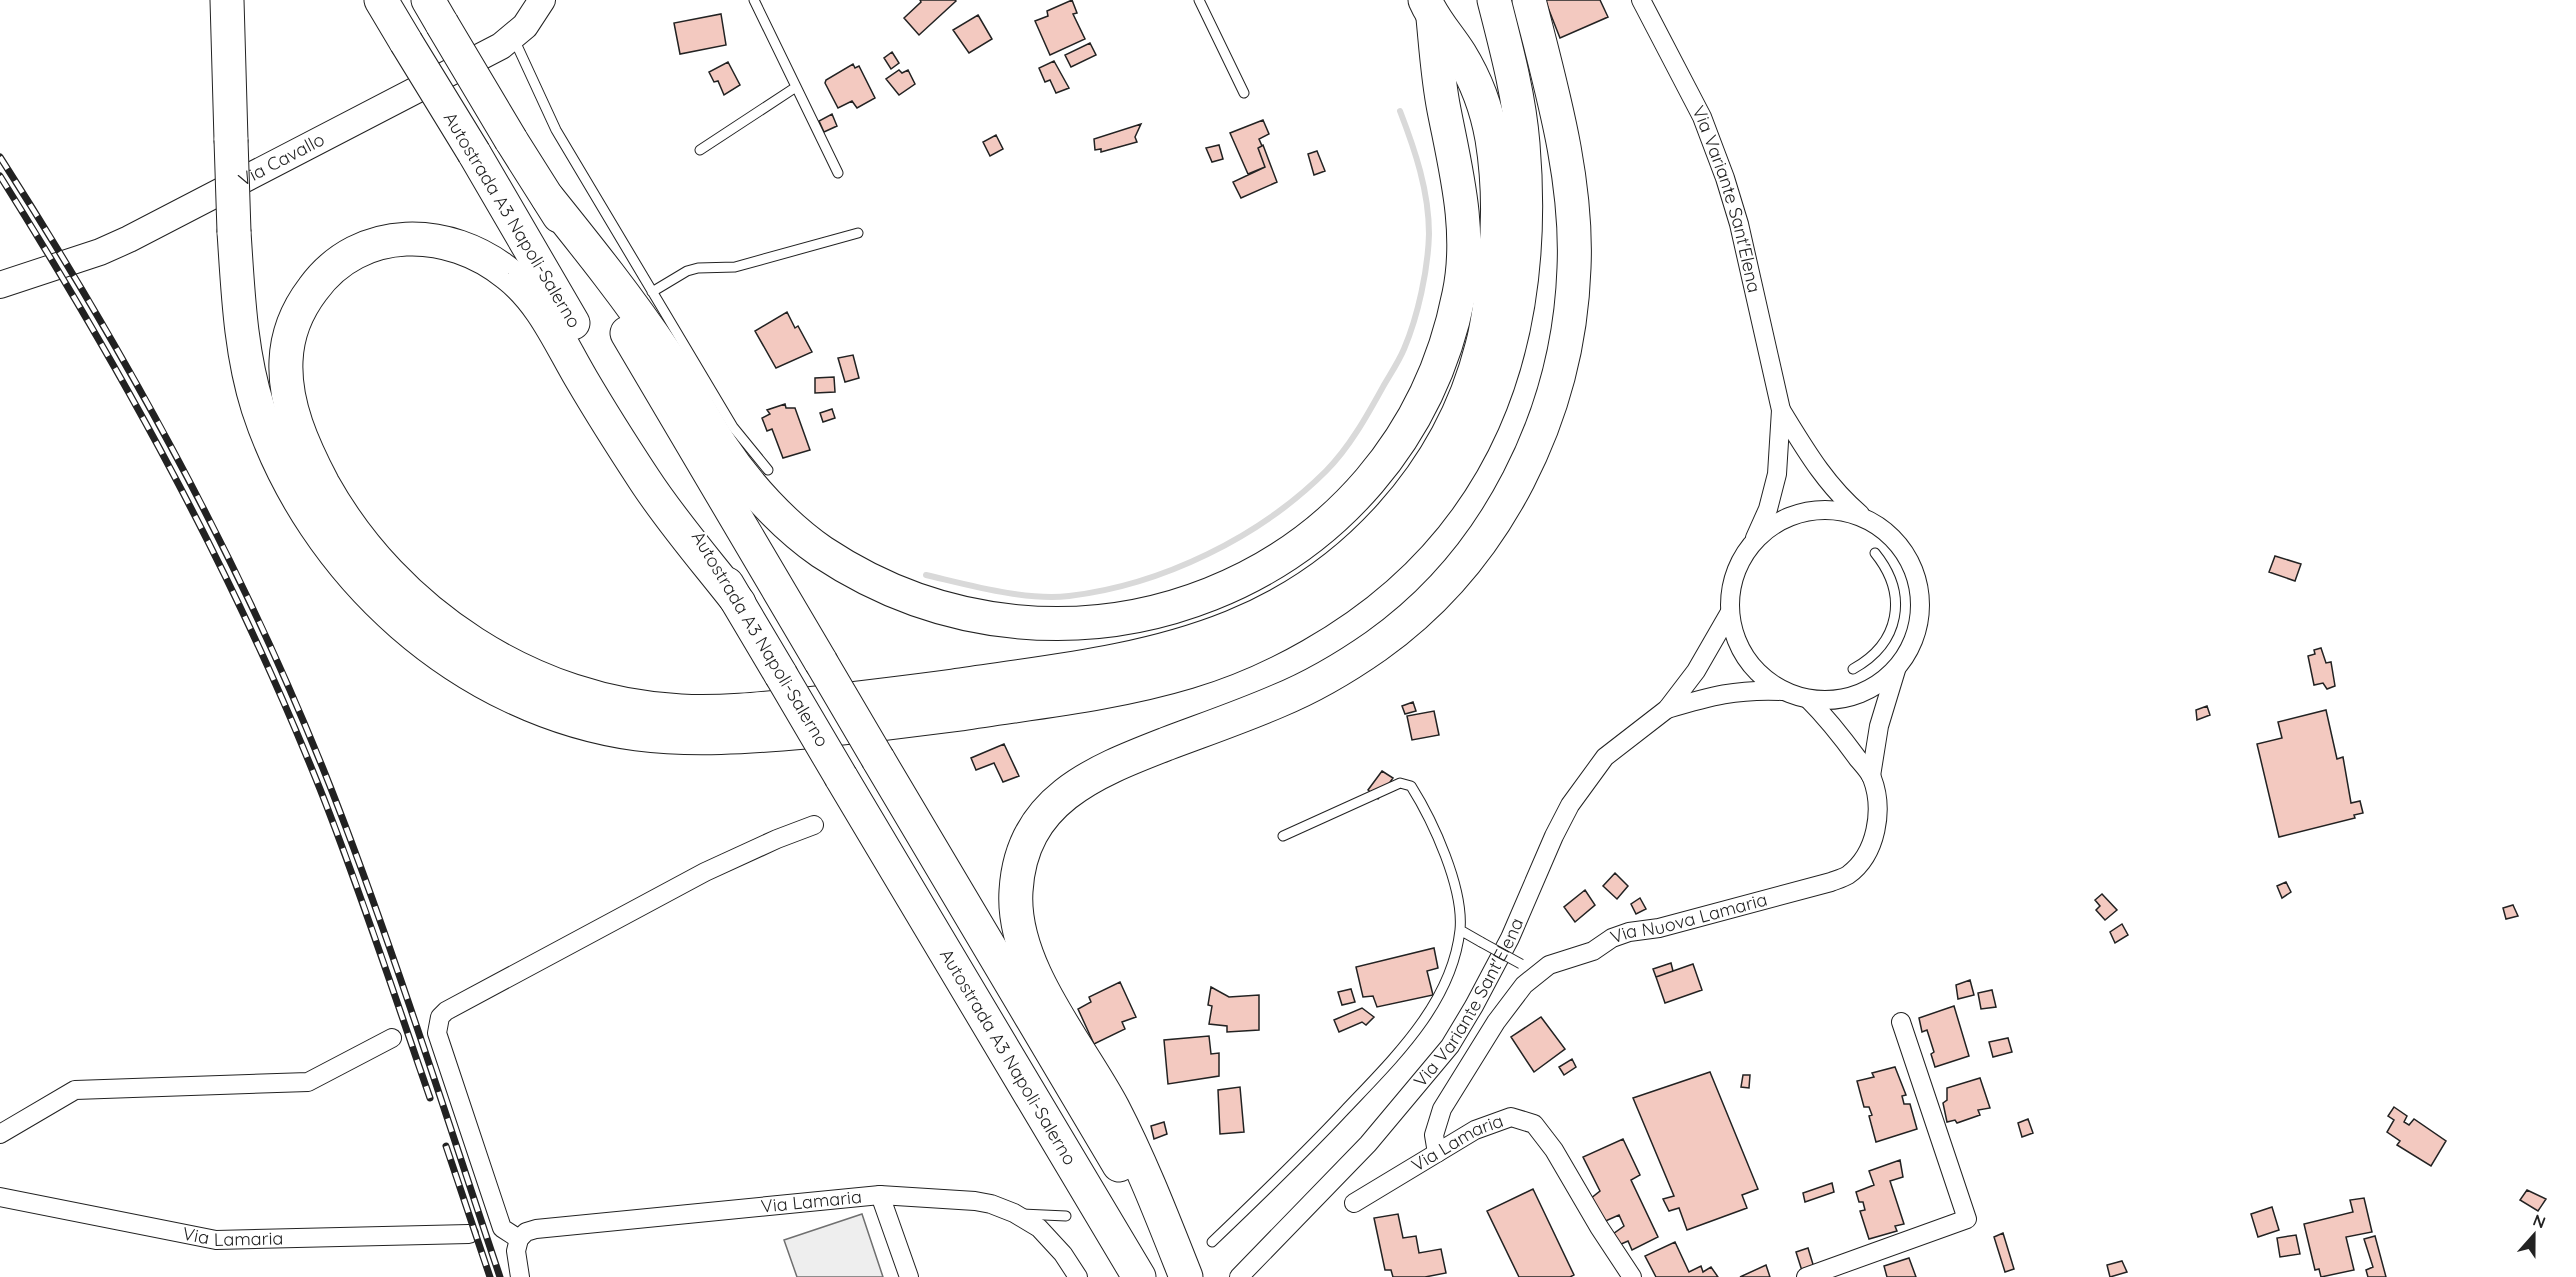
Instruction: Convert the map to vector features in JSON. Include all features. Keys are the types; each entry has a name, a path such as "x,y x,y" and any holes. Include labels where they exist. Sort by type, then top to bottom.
{"highway":[{"path":"227,0 234,232 246,360 258,408 300,504 331,550 369,594 413,634 469,673 526,702 582,722 635,734 683,737 773,735 899,723 1081,695 1188,672 1243,651 1311,616 1349,591 1386,559 1433,508 1463,465 1492,403 1508,355 1518,306 1522,270 1525,183 1523,142 1518,107 1494,0"},
{"name":"Autostrada A3 Napoli-Salerno","path":"381,0 474,153 841,777 1139,1277"},
{"path":"1186,1277 1152,1189 1112,1106 1047,996 1027,954 1017,918 1016,889 1023,855 1035,829 1054,803 1077,784 1106,768 1282,700 1335,672 1377,645 1417,612 1456,572 1493,527 1519,482 1541,432 1556,388 1567,342 1575,267 1569,179 1529,0"},
{"path":"548,198 610,275 667,356 723,449 791,528 820,550 858,574 894,591 931,606 974,617 1059,624 1099,622 1136,616 1176,607 1254,574 1289,554 1325,526 1358,494 1387,459 1432,381 1448,338 1460,292 1465,238 1459,181 1429,9"},
{"path":"739,603 649,487 534,300 504,270 466,249 445,242 424,238 399,238 376,243 355,252 320,279 294,320 288,342 286,365 287,390 292,410 309,456 326,488 361,540 409,594 465,638 529,673 601,698 636,706 678,711 715,711 879,696 1102,664 1149,654 1237,625 1282,603 1326,574 1371,537 1406,498 1431,463 1451,428 1483,345 1496,249 1498,201 1492,140 1483,103 1461,56 1429,9"},
{"path":"435,12 548,198 1186,1277"}],"main road":[{"name":"Via Cavallo","path":"0,285 100,252 501,46 532,17 542,0"}],"street":[{"name":"Via Variante Sant'Elena","path":"1641,0 1702,117 1725,178 1739,224 1781,410 1777,474 1768,509 1753,542"},
{"name":"Via Variante Sant'Elena","path":"1781,410 1818,469 1839,496 1868,521"},
{"path":"1871,776 1879,726 1897,668 1910,648 1918,625 1920,600 1916,576 1905,554 1889,535 1868,521 1845,512 1820,510 1795,515 1772,526 1753,542 1736,571 1731,587 1730,612 1735,637 1747,659 1763,678 1784,691 1808,699 1832,700 1856,695 1878,684 1897,668"},
{"name":"Via Variante Sant'Elena","path":"1239,1277 1368,1144 1450,1046 1505,946 1570,805 1605,757 1667,709 1696,671 1730,612"},
{"name":"Via Variante Sant'Elena","path":"1667,709 1720,693 1752,690 1784,691"},
{"name":"Via Nuova Lamaria","path":"1437,1153 1434,1135 1442,1110 1496,1022 1524,985 1550,965 1593,951 1612,938 1629,933 1659,928 1805,891 1848,874 1863,858 1874,838 1877,821 1877,800 1871,776 1832,723 1808,699"},
{"path":"520,1277 516,1251 519,1239 502,1228 437,1034 440,1017 456,1005 705,872 814,825"},
{"path":"1806,1277 1967,1220 1901,1022"},
{"path":"0,1134 75,1090 308,1082 392,1038"},
{"name":"Via Lamaria","path":"1354,1203 1475,1130 1510,1117 1534,1124 1554,1150 1599,1227 1632,1277"},
{"path":"880,1195 909,1277"},
{"name":"Via Lamaria","path":"519,1239 526,1232 536,1229 880,1195 975,1201 991,1204 1014,1213 1040,1228 1052,1240 1078,1277"},
{"name":"Via Lamaria","path":"0,1197 216,1240 469,1234"}],"lane":[{"path":"754,0 838,173"},
{"path":"1199,0 1244,93"},
{"path":"513,37 556,130 733,427 768,470"},
{"path":"700,150 796,87"},
{"path":"652,292 687,271 698,268 735,267 858,233"},
{"path":"1853,669 1878,651 1893,625 1895,594 1892,579 1875,553"},
{"path":"1212,1242 1292,1166 1398,1052 1438,998 1449,975 1460,930 1460,916 1454,885 1420,800 1411,786 1400,783 1283,836"},
{"path":"1460,930 1539,973"},
{"path":"1014,1213 1065,1216"}],"shaded area":[{"path":"862,1214 883,1277 797,1277 784,1240"}],"building":[{"path":"920,0 956,1 919,35 904,18 921,2"},
{"path":"1072,0 1077,13 1073,14 1085,39 1050,55 1035,21 1048,16 1047,11"},
{"path":"1545,0 1600,0 1608,17 1560,38"},
{"path":"721,14 726,45 680,54 674,23"},
{"path":"978,15 992,39 969,53 953,30"},
{"path":"1090,43 1096,55 1071,67 1065,55"},
{"path":"892,52 899,63 891,69 884,58"},
{"path":"1054,61 1069,88 1056,93 1050,80 1045,82 1039,68"},
{"path":"728,62 740,85 724,95 718,81 714,82 709,72"},
{"path":"853,64 855,68 859,66 875,98 857,108 852,101 838,108 825,83 826,80"},
{"path":"899,70 902,73 908,70 915,84 899,95 886,79"},
{"path":"832,114 837,126 824,132 819,121"},
{"path":"1263,120 1269,134 1259,139 1262,146 1258,148 1265,167 1248,174 1230,133"},
{"path":"1141,124 1135,137 1137,142 1101,152 1101,149 1095,150 1094,139"},
{"path":"996,135 1003,149 990,156 983,142"},
{"path":"1219,145 1223,159 1212,162 1206,148"},
{"path":"1263,145 1277,182 1241,198 1233,182 1265,167 1258,148"},
{"path":"1317,151 1325,171 1314,175 1308,154"},
{"path":"787,312 795,328 798,326 812,352 776,368 755,331"},
{"path":"853,355 859,378 845,382 838,358"},
{"path":"834,377 835,392 815,393 815,378"},
{"path":"785,404 786,408 795,408 810,450 783,458 772,429 767,431 762,418 770,414 767,410"},
{"path":"832,409 835,418 823,422 820,413"},
{"path":"2275,556 2301,564 2295,581 2269,572"},
{"path":"2321,648 2326,663 2331,662 2335,686 2327,689 2323,683 2314,685 2308,656 2315,654 2314,650"},
{"path":"1413,702 1416,711 1405,714 1402,706"},
{"path":"2207,706 2210,715 2197,720 2196,710"},
{"path":"2326,710 2337,759 2343,757 2351,803 2360,801 2363,813 2354,815 2355,818 2279,837 2257,744 2282,738 2278,722"},
{"path":"1434,711 1439,735 1412,740 1407,716"},
{"path":"1004,744 1019,776 1003,782 994,763 976,770 971,758"},
{"path":"1382,771 1393,778 1378,799 1368,790"},
{"path":"1615,873 1628,886 1617,899 1603,886"},
{"path":"2286,882 2291,892 2282,898 2277,886"},
{"path":"1585,890 1595,905 1575,922 1564,907"},
{"path":"2102,894 2117,910 2105,920 2096,910 2100,906 2095,900"},
{"path":"1640,898 1646,909 1636,914 1631,904"},
{"path":"2513,905 2518,916 2506,919 2503,908"},
{"path":"2122,924 2128,935 2115,943 2110,932"},
{"path":"1434,948 1438,968 1427,971 1433,995 1377,1007 1373,996 1363,997 1356,967"},
{"path":"1671,963 1673,971 1656,977 1653,969"},
{"path":"1693,964 1702,990 1665,1003 1656,977"},
{"path":"1970,980 1974,995 1958,999 1956,985"},
{"path":"1120,982 1136,1017 1122,1022 1125,1029 1094,1044 1078,1009 1091,1002 1089,997"},
{"path":"1211,987 1229,997 1259,995 1259,1030 1227,1032 1227,1026 1209,1024 1212,1006 1208,1005"},
{"path":"1351,989 1355,1002 1342,1005 1338,992"},
{"path":"1992,990 1996,1007 1981,1009 1978,993"},
{"path":"1954,1006 1969,1056 1935,1067 1931,1054 1934,1052 1927,1030 1922,1032 1919,1018"},
{"path":"1362,1008 1374,1017 1366,1025 1362,1022 1339,1032 1334,1020"},
{"path":"1541,1017 1565,1049 1534,1072 1511,1037"},
{"path":"1209,1036 1211,1054 1219,1053 1219,1076 1168,1084 1164,1040"},
{"path":"2008,1038 2012,1052 1993,1057 1989,1042"},
{"path":"1572,1059 1576,1067 1564,1075 1559,1067"},
{"path":"1895,1067 1906,1095 1902,1096 1904,1104 1910,1104 1917,1129 1876,1142 1869,1116 1872,1115 1869,1107 1864,1107 1857,1081 1874,1077 1872,1073"},
{"path":"1710,1072 1758,1189 1742,1195 1747,1208 1687,1230 1679,1208 1669,1211 1663,1199 1674,1196 1633,1098"},
{"path":"1743,1075 1750,1075 1749,1088 1741,1087"},
{"path":"1980,1078 1990,1108 1978,1110 1980,1115 1957,1123 1955,1120 1947,1122 1943,1103 1947,1100 1947,1088"},
{"path":"1240,1087 1244,1132 1220,1134 1218,1090"},
{"path":"2394,1107 2407,1116 2404,1122 2409,1125 2414,1119 2446,1141 2431,1166 2397,1145 2400,1141 2387,1132 2394,1120 2388,1116"},
{"path":"2028,1119 2033,1133 2022,1137 2018,1123"},
{"path":"1164,1122 1167,1134 1154,1139 1151,1126"},
{"path":"1623,1139 1640,1175 1631,1180 1658,1237 1632,1250 1628,1241 1619,1245 1613,1234 1624,1226 1619,1215 1601,1223 1590,1199 1600,1191 1583,1157"},
{"path":"1900,1160 1903,1177 1890,1181 1904,1224 1895,1226 1897,1231 1869,1239 1860,1211 1865,1210 1863,1202 1859,1202 1856,1192 1874,1185 1869,1171"},
{"path":"1832,1183 1834,1192 1805,1202 1803,1193"},
{"path":"1533,1189 1574,1275 1570,1277 1519,1277 1487,1211"},
{"path":"2527,1190 2546,1199 2538,1211 2520,1200"},
{"path":"2364,1198 2372,1232 2346,1237 2354,1270 2321,1277 2319,1269 2315,1270 2304,1224 2353,1212 2350,1200"},
{"path":"2272,1207 2279,1230 2258,1237 2251,1214"},
{"path":"1398,1214 1403,1238 1416,1236 1419,1253 1441,1249 1446,1273 1425,1277 1393,1277 1391,1270 1385,1270 1374,1218"},
{"path":"2003,1233 2014,1269 2005,1272 1994,1237"},
{"path":"2296,1235 2300,1254 2280,1257 2277,1238"},
{"path":"2375,1236 2386,1277 2368,1277 2366,1270 2373,1267 2364,1239"},
{"path":"1675,1242 1689,1272 1701,1266 1703,1272 1711,1267 1718,1277 1656,1277 1645,1256"},
{"path":"1808,1248 1815,1271 1803,1274 1796,1252"},
{"path":"1909,1258 1916,1277 1887,1277 1884,1266"},
{"path":"2122,1261 2127,1272 2110,1277 2107,1265"},
{"path":"1766,1265 1770,1277 1740,1277"}],"waterway":[{"path":"926,575 997,591 1052,597 1104,590 1139,581 1174,569 1240,537 1300,495 1326,471 1358,430 1400,358 1414,322 1421,293 1427,263 1429,234 1427,202 1416,156 1400,111"}],"railway":[{"path":"0,157 138,386 221,543 260,623 296,704 353,847 418,1030 500,1277"},
{"path":"0,176 133,399 174,475 251,630 287,709 335,827 430,1098"},
{"path":"446,1146 490,1277"}]}
